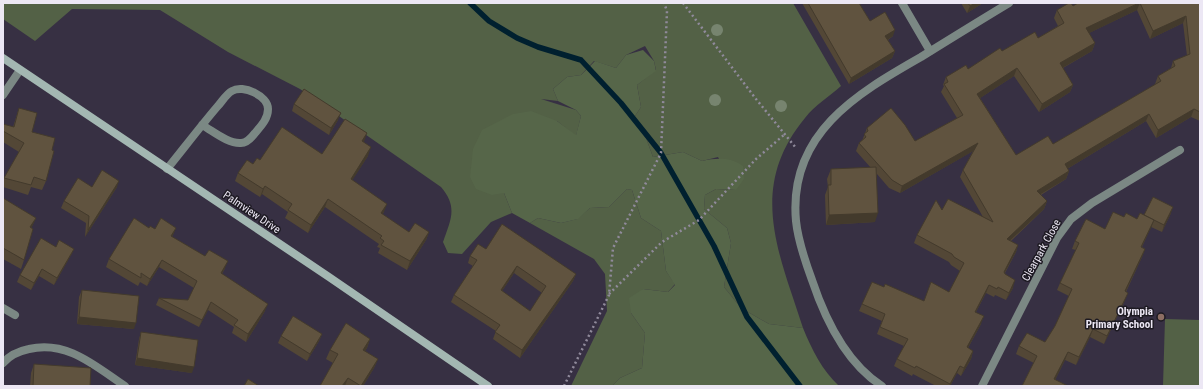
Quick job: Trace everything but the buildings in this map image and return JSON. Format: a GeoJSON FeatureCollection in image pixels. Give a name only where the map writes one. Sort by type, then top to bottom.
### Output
{"type":"FeatureCollection","features":[{"type":"Feature","properties":{"kind":"street"},"geometry":{"type":"LineString","coordinates":[[902,3],[930,51]]}},
{"type":"Feature","properties":{"kind":"street"},"geometry":{"type":"LineString","coordinates":[[882,386],[860,368],[839,341],[817,295],[802,254],[796,221],[796,200],[800,174],[806,159],[823,127],[846,105],[877,82],[1009,3]]}},
{"type":"Feature","properties":{"kind":"street","name":"Palmview Drive"},"geometry":{"type":"LineString","coordinates":[[3,58],[488,386]]}},
{"type":"Feature","properties":{"kind":"street"},"geometry":{"type":"LineString","coordinates":[[3,95],[20,70]]}},
{"type":"Feature","properties":{"kind":"street"},"geometry":{"type":"LineString","coordinates":[[167,169],[202,125],[231,91],[239,89],[251,91],[265,100],[268,108],[265,121],[246,142],[241,143],[230,140],[202,125]]}},
{"type":"Feature","properties":{"kind":"street","name":"Clearpark Close"},"geometry":{"type":"LineString","coordinates":[[982,386],[1057,238],[1071,219],[1092,203],[1180,150]]}},
{"type":"Feature","properties":{"kind":"street"},"geometry":{"type":"LineString","coordinates":[[3,308],[15,315]]}},
{"type":"Feature","properties":{"kind":"street"},"geometry":{"type":"LineString","coordinates":[[3,363],[8,357],[22,350],[43,346],[55,346],[79,356],[125,386]]}},
{"type":"Feature","properties":{"kind":"path"},"geometry":{"type":"LineString","coordinates":[[609,295],[613,248],[661,153],[667,11],[664,3]]}},
{"type":"Feature","properties":{"kind":"path"},"geometry":{"type":"LineString","coordinates":[[683,3],[756,99],[806,159]]}},
{"type":"Feature","properties":{"kind":"path"},"geometry":{"type":"LineString","coordinates":[[564,386],[609,295],[662,242],[699,220],[756,159],[785,134]]}},
{"type":"Feature","properties":{"kind":"green space"},"geometry":{"type":"Polygon","coordinates":[[[3,3],[793,3],[841,86],[809,113],[787,144],[777,170],[773,195],[773,221],[778,247],[803,328],[769,324],[741,308],[724,287],[731,243],[727,228],[704,209],[705,195],[716,189],[736,190],[718,157],[702,161],[683,152],[653,157],[646,138],[633,119],[641,107],[637,85],[656,70],[654,61],[645,46],[626,55],[616,68],[594,61],[581,75],[567,77],[553,89],[558,101],[541,99],[576,110],[581,116],[576,136],[557,121],[504,193],[512,213],[491,222],[462,254],[448,253],[443,242],[450,220],[451,207],[450,201],[441,187],[300,89],[228,52],[160,10],[72,9],[35,41],[3,19],[3,3]]]}},
{"type":"Feature","properties":{"kind":"green space"},"geometry":{"type":"Polygon","coordinates":[[[643,50],[654,61],[656,71],[637,85],[641,107],[633,119],[646,138],[653,157],[683,152],[702,161],[723,159],[733,161],[743,166],[744,179],[736,190],[716,189],[705,195],[704,209],[727,228],[731,243],[724,287],[741,308],[769,324],[803,328],[818,359],[827,373],[839,386],[612,386],[620,378],[642,368],[645,333],[631,313],[629,298],[643,289],[668,292],[675,285],[666,271],[661,231],[641,218],[632,190],[627,189],[609,207],[590,208],[578,219],[561,223],[538,218],[530,223],[512,213],[504,193],[492,195],[476,189],[470,177],[473,149],[482,130],[513,114],[531,111],[557,121],[576,135],[581,116],[576,110],[558,101],[553,89],[567,77],[581,75],[595,61],[616,68],[626,55],[643,50]]]}},
{"type":"Feature","properties":{"kind":"green space"},"geometry":{"type":"Polygon","coordinates":[[[627,189],[632,190],[641,218],[661,231],[666,271],[675,284],[668,292],[643,289],[631,313],[645,333],[642,368],[620,378],[612,386],[571,386],[607,311],[605,274],[594,259],[530,223],[538,218],[561,223],[577,219],[590,208],[609,207],[627,189]]]}},
{"type":"Feature","properties":{"kind":"green space"},"geometry":{"type":"Polygon","coordinates":[[[1165,319],[1200,320],[1200,386],[1163,386],[1165,319]]]}},
{"type":"Feature","properties":{"kind":"waterway"},"geometry":{"type":"LineString","coordinates":[[470,3],[489,21],[517,38],[538,47],[581,60],[621,103],[661,153],[714,246],[747,317],[800,386]]}},
{"type":"Feature","properties":{"kind":"place","name":"Olympia Primary School"},"geometry":{"type":"Point","coordinates":[1161,317]}}]}
